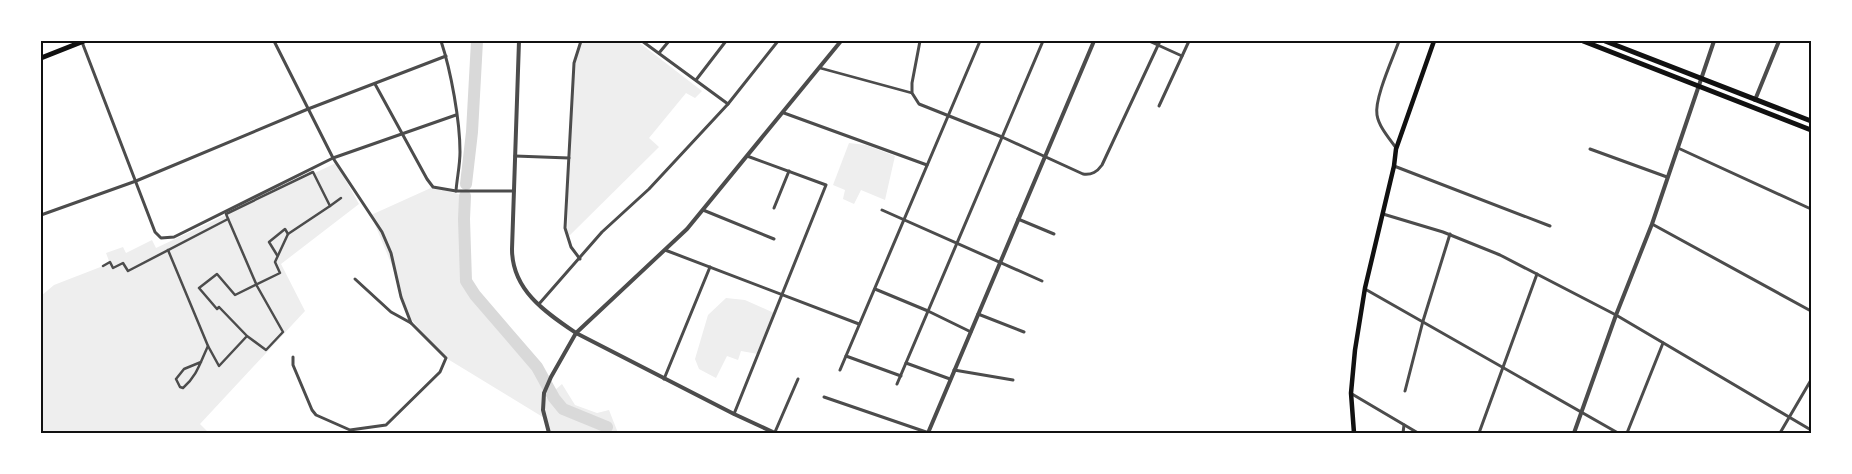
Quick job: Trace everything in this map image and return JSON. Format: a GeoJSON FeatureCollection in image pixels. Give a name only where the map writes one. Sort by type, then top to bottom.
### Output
{"type":"FeatureCollection","features":[{"type":"Feature","properties":{"kind":"highway"},"geometry":{"type":"LineString","coordinates":[[1583,41],[1811,130]]}},
{"type":"Feature","properties":{"kind":"highway"},"geometry":{"type":"LineString","coordinates":[[1605,41],[1617,44],[1811,121]]}},
{"type":"Feature","properties":{"kind":"highway"},"geometry":{"type":"LineString","coordinates":[[41,58],[83,42]]}},
{"type":"Feature","properties":{"kind":"main road"},"geometry":{"type":"LineString","coordinates":[[1354,433],[1351,393],[1355,350],[1365,288],[1394,166],[1396,149],[1434,41]]}},
{"type":"Feature","properties":{"kind":"street"},"geometry":{"type":"LineString","coordinates":[[274,41],[333,158],[382,232],[391,253],[401,297],[411,323]]}},
{"type":"Feature","properties":{"kind":"street"},"geometry":{"type":"LineString","coordinates":[[441,41],[446,56],[460,153],[456,191]]}},
{"type":"Feature","properties":{"kind":"street"},"geometry":{"type":"LineString","coordinates":[[519,41],[512,260],[518,281],[555,319],[576,333],[664,379],[775,433],[798,378]]}},
{"type":"Feature","properties":{"kind":"street"},"geometry":{"type":"LineString","coordinates":[[580,259],[571,247],[565,228],[574,63],[581,41]]}},
{"type":"Feature","properties":{"kind":"street"},"geometry":{"type":"LineString","coordinates":[[642,41],[728,104]]}},
{"type":"Feature","properties":{"kind":"street"},"geometry":{"type":"LineString","coordinates":[[659,53],[669,41]]}},
{"type":"Feature","properties":{"kind":"street"},"geometry":{"type":"LineString","coordinates":[[696,80],[726,41]]}},
{"type":"Feature","properties":{"kind":"street"},"geometry":{"type":"LineString","coordinates":[[539,304],[602,232],[648,189],[728,104],[778,41]]}},
{"type":"Feature","properties":{"kind":"street"},"geometry":{"type":"LineString","coordinates":[[549,433],[543,410],[544,393],[576,333],[665,250],[703,210],[841,41]]}},
{"type":"Feature","properties":{"kind":"street"},"geometry":{"type":"LineString","coordinates":[[920,41],[912,93],[919,104],[1002,137],[1083,174],[1093,174],[1102,165],[1159,43]]}},
{"type":"Feature","properties":{"kind":"street"},"geometry":{"type":"LineString","coordinates":[[840,370],[980,41]]}},
{"type":"Feature","properties":{"kind":"street"},"geometry":{"type":"LineString","coordinates":[[897,384],[1043,41]]}},
{"type":"Feature","properties":{"kind":"street"},"geometry":{"type":"LineString","coordinates":[[824,398],[928,433],[1094,41]]}},
{"type":"Feature","properties":{"kind":"street"},"geometry":{"type":"LineString","coordinates":[[1149,41],[1159,43],[1182,56]]}},
{"type":"Feature","properties":{"kind":"street"},"geometry":{"type":"LineString","coordinates":[[1159,106],[1189,41]]}},
{"type":"Feature","properties":{"kind":"street"},"geometry":{"type":"LineString","coordinates":[[1396,149],[1379,124],[1376,114],[1377,102],[1399,41]]}},
{"type":"Feature","properties":{"kind":"street"},"geometry":{"type":"LineString","coordinates":[[1574,433],[1616,315],[1652,224],[1714,41]]}},
{"type":"Feature","properties":{"kind":"street"},"geometry":{"type":"LineString","coordinates":[[1755,100],[1778,41]]}},
{"type":"Feature","properties":{"kind":"street"},"geometry":{"type":"LineString","coordinates":[[83,42],[155,232],[161,238],[174,237],[333,158],[456,115]]}},
{"type":"Feature","properties":{"kind":"street"},"geometry":{"type":"LineString","coordinates":[[1614,53],[1617,44]]}},
{"type":"Feature","properties":{"kind":"street"},"geometry":{"type":"LineString","coordinates":[[41,216],[136,181],[308,110],[446,56]]}},
{"type":"Feature","properties":{"kind":"street"},"geometry":{"type":"LineString","coordinates":[[820,68],[912,93]]}},
{"type":"Feature","properties":{"kind":"street"},"geometry":{"type":"LineString","coordinates":[[375,84],[433,187],[456,191],[514,191]]}},
{"type":"Feature","properties":{"kind":"street"},"geometry":{"type":"LineString","coordinates":[[784,113],[927,165]]}},
{"type":"Feature","properties":{"kind":"street"},"geometry":{"type":"LineString","coordinates":[[1678,148],[1811,208]]}},
{"type":"Feature","properties":{"kind":"street"},"geometry":{"type":"LineString","coordinates":[[1590,149],[1667,177]]}},
{"type":"Feature","properties":{"kind":"street"},"geometry":{"type":"LineString","coordinates":[[515,156],[569,158]]}},
{"type":"Feature","properties":{"kind":"street"},"geometry":{"type":"LineString","coordinates":[[734,414],[826,185],[748,156]]}},
{"type":"Feature","properties":{"kind":"street"},"geometry":{"type":"LineString","coordinates":[[1394,166],[1550,226]]}},
{"type":"Feature","properties":{"kind":"street"},"geometry":{"type":"LineString","coordinates":[[774,208],[789,171]]}},
{"type":"Feature","properties":{"kind":"street"},"geometry":{"type":"LineString","coordinates":[[330,206],[313,172],[226,214],[257,286],[282,332],[266,350],[247,336],[219,307],[217,309],[199,288],[217,274],[235,295],[257,286],[280,273],[275,262],[288,234],[330,206],[341,198]]}},
{"type":"Feature","properties":{"kind":"street"},"geometry":{"type":"LineString","coordinates":[[703,210],[774,240]]}},
{"type":"Feature","properties":{"kind":"street"},"geometry":{"type":"LineString","coordinates":[[882,210],[905,218],[1042,280]]}},
{"type":"Feature","properties":{"kind":"street"},"geometry":{"type":"LineString","coordinates":[[1382,214],[1450,234],[1500,255],[1616,315],[1811,430]]}},
{"type":"Feature","properties":{"kind":"street"},"geometry":{"type":"LineString","coordinates":[[103,266],[110,262],[114,268],[123,263],[128,271],[228,219]]}},
{"type":"Feature","properties":{"kind":"street"},"geometry":{"type":"LineString","coordinates":[[1018,219],[1054,234]]}},
{"type":"Feature","properties":{"kind":"street"},"geometry":{"type":"LineString","coordinates":[[1652,224],[1811,311]]}},
{"type":"Feature","properties":{"kind":"street"},"geometry":{"type":"LineString","coordinates":[[278,256],[270,242],[285,230],[288,234]]}},
{"type":"Feature","properties":{"kind":"street"},"geometry":{"type":"LineString","coordinates":[[1405,391],[1423,321],[1450,234]]}},
{"type":"Feature","properties":{"kind":"street"},"geometry":{"type":"LineString","coordinates":[[168,250],[208,346],[219,366],[247,336]]}},
{"type":"Feature","properties":{"kind":"street"},"geometry":{"type":"LineString","coordinates":[[665,250],[859,324]]}},
{"type":"Feature","properties":{"kind":"street"},"geometry":{"type":"LineString","coordinates":[[664,379],[710,267]]}},
{"type":"Feature","properties":{"kind":"street"},"geometry":{"type":"LineString","coordinates":[[1479,433],[1537,274]]}},
{"type":"Feature","properties":{"kind":"street"},"geometry":{"type":"LineString","coordinates":[[293,357],[293,365],[312,410],[316,415],[350,430],[386,425],[440,372],[446,358],[411,323],[391,312],[355,279]]}},
{"type":"Feature","properties":{"kind":"street"},"geometry":{"type":"LineString","coordinates":[[1365,288],[1618,433]]}},
{"type":"Feature","properties":{"kind":"street"},"geometry":{"type":"LineString","coordinates":[[875,289],[928,311],[971,332]]}},
{"type":"Feature","properties":{"kind":"street"},"geometry":{"type":"LineString","coordinates":[[978,314],[1024,332]]}},
{"type":"Feature","properties":{"kind":"street"},"geometry":{"type":"LineString","coordinates":[[1627,433],[1663,343]]}},
{"type":"Feature","properties":{"kind":"street"},"geometry":{"type":"LineString","coordinates":[[201,362],[184,369],[176,380],[180,387],[183,388],[194,379],[208,346]]}},
{"type":"Feature","properties":{"kind":"street"},"geometry":{"type":"LineString","coordinates":[[846,356],[900,376]]}},
{"type":"Feature","properties":{"kind":"street"},"geometry":{"type":"LineString","coordinates":[[906,363],[950,379]]}},
{"type":"Feature","properties":{"kind":"street"},"geometry":{"type":"LineString","coordinates":[[954,370],[1013,380]]}},
{"type":"Feature","properties":{"kind":"street"},"geometry":{"type":"LineString","coordinates":[[1780,433],[1811,380]]}},
{"type":"Feature","properties":{"kind":"street"},"geometry":{"type":"LineString","coordinates":[[1351,393],[1418,433]]}},
{"type":"Feature","properties":{"kind":"street"},"geometry":{"type":"LineString","coordinates":[[1403,433],[1404,425]]}},
{"type":"Feature","properties":{"kind":"shaded area"},"geometry":{"type":"Polygon","coordinates":[[[581,41],[637,41],[702,91],[695,98],[686,93],[649,138],[659,147],[567,238],[574,63],[581,41]]]}},
{"type":"Feature","properties":{"kind":"shaded area"},"geometry":{"type":"Polygon","coordinates":[[[849,143],[866,145],[895,156],[885,200],[861,190],[854,204],[843,199],[845,190],[833,185],[849,143]]]}},
{"type":"Feature","properties":{"kind":"shaded area"},"geometry":{"type":"Polygon","coordinates":[[[336,163],[359,204],[281,264],[305,311],[200,424],[209,433],[41,433],[41,296],[54,285],[103,266],[109,261],[106,253],[123,247],[126,253],[152,240],[156,248],[336,163]]]}},
{"type":"Feature","properties":{"kind":"shaded area"},"geometry":{"type":"Polygon","coordinates":[[[433,187],[465,196],[466,281],[537,367],[545,399],[562,384],[575,405],[597,413],[609,410],[618,433],[550,433],[546,414],[546,419],[446,358],[408,316],[396,275],[371,215],[433,187]]]}},
{"type":"Feature","properties":{"kind":"shaded area"},"geometry":{"type":"Polygon","coordinates":[[[726,298],[745,300],[774,313],[758,354],[741,351],[738,360],[727,356],[716,378],[699,369],[695,359],[708,315],[726,298]]]}},
{"type":"Feature","properties":{"kind":"waterway"},"geometry":{"type":"LineString","coordinates":[[466,184],[472,132],[477,41]]}},
{"type":"Feature","properties":{"kind":"waterway"},"geometry":{"type":"LineString","coordinates":[[465,196],[466,281],[475,295],[537,367],[554,398],[563,409],[607,427]]}}]}
